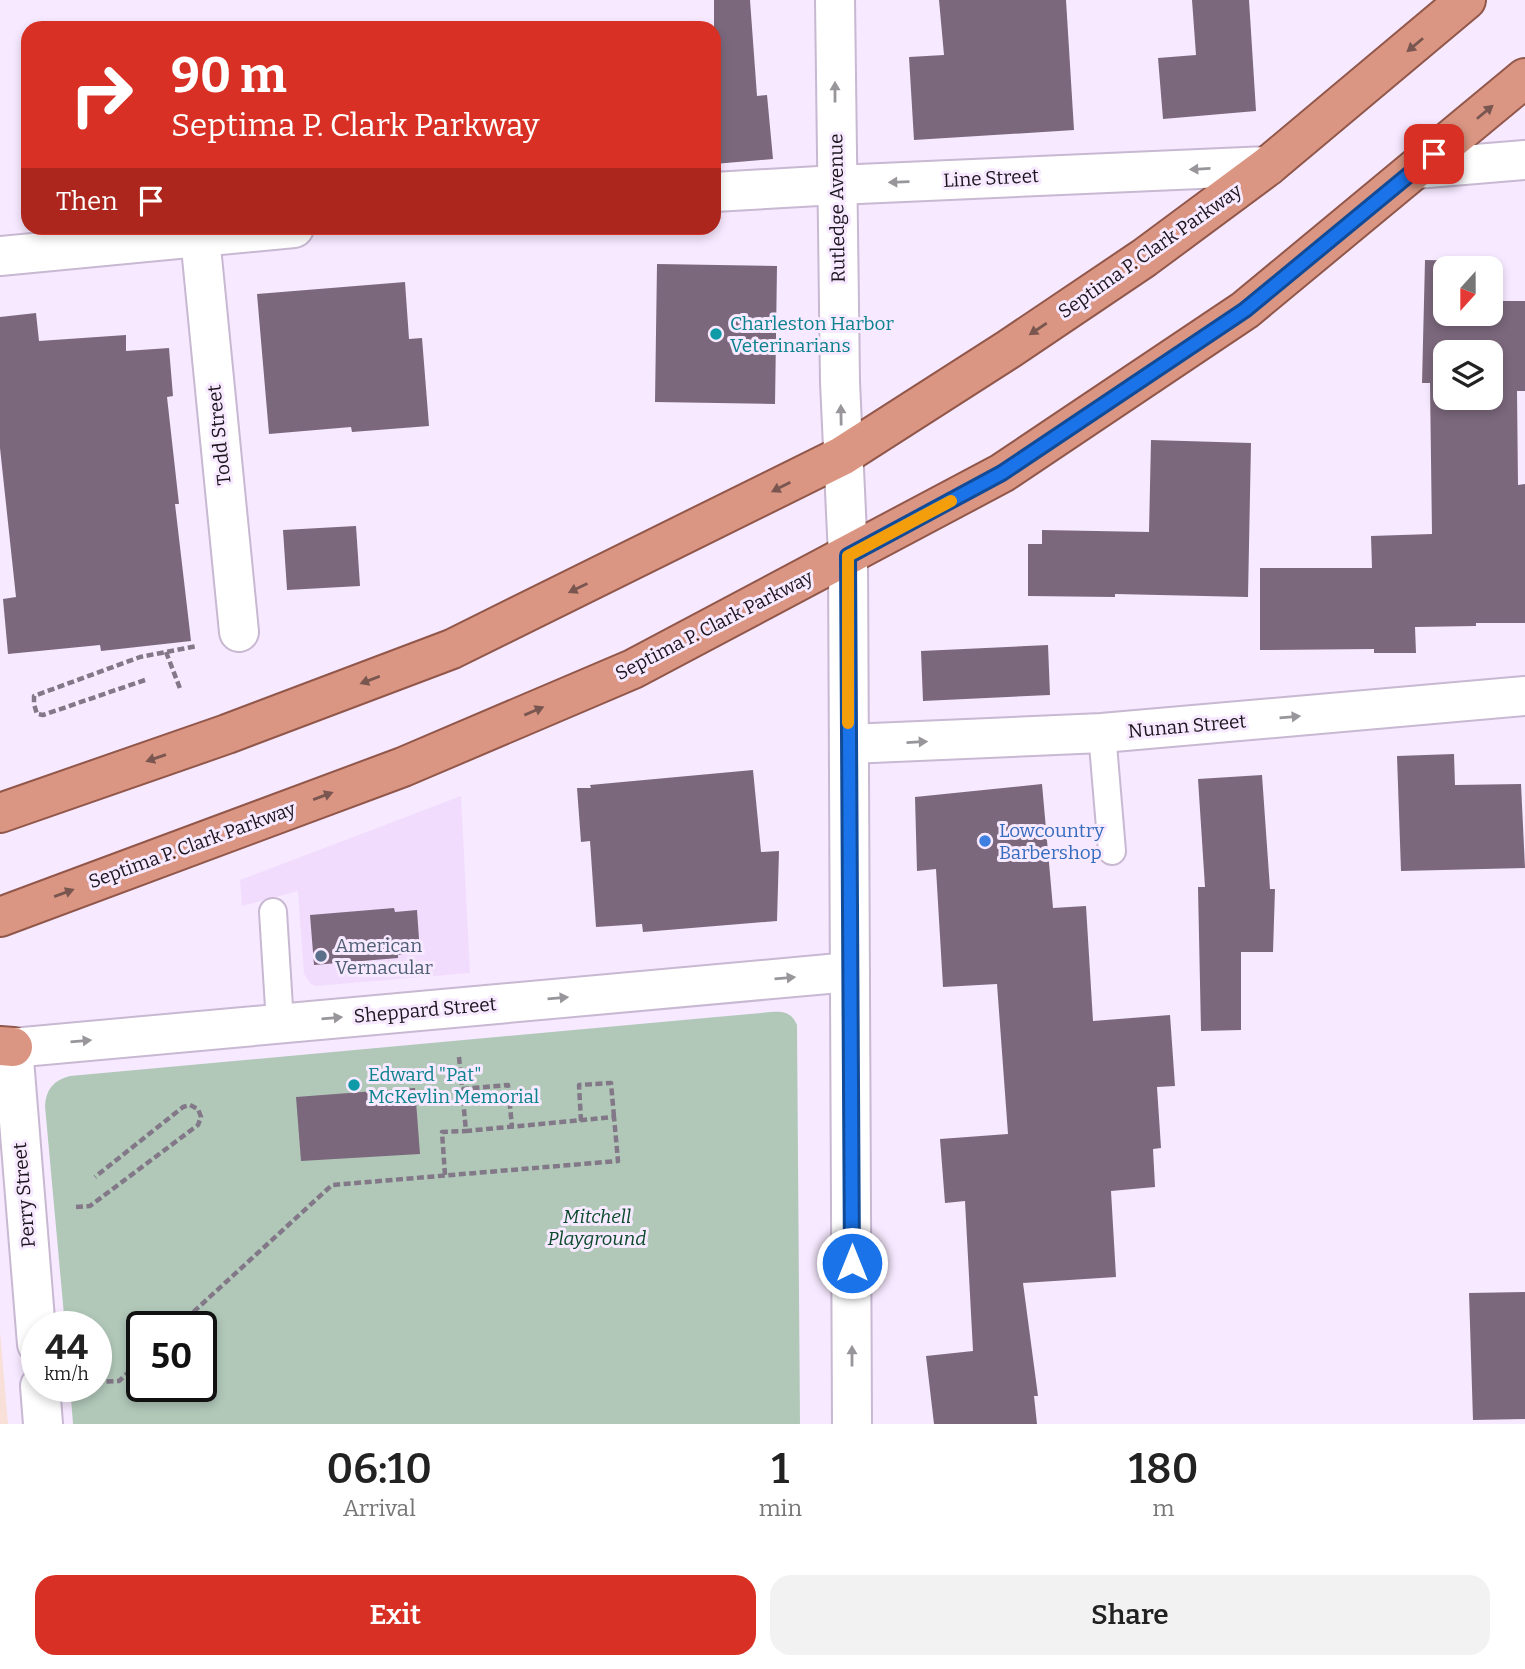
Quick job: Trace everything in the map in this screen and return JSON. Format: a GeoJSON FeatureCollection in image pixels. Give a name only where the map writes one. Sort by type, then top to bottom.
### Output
{"type":"FeatureCollection","features":[{"type":"Feature","properties":{"kind":"highway","name":"Septima P. Clark Parkway"},"geometry":{"type":"LineString","coordinates":[[0,813],[228,734],[452,649],[842,456],[1144,258],[1268,166],[1466,0]]}},
{"type":"Feature","properties":{"kind":"highway","name":"Septima P. Clark Parkway"},"geometry":{"type":"LineString","coordinates":[[0,917],[403,766],[632,669],[1002,473],[1233,318],[1525,78]]}},
{"type":"Feature","properties":{"kind":"street","name":"Rutledge Avenue"},"geometry":{"type":"LineString","coordinates":[[835,0],[842,456],[848,556],[852,1424]]}},
{"type":"Feature","properties":{"kind":"street"},"geometry":{"type":"LineString","coordinates":[[1416,170],[1525,160]]}},
{"type":"Feature","properties":{"kind":"street","name":"Line Street"},"geometry":{"type":"LineString","coordinates":[[721,192],[1268,166]]}},
{"type":"Feature","properties":{"kind":"street"},"geometry":{"type":"LineString","coordinates":[[0,256],[221,235]]}},
{"type":"Feature","properties":{"kind":"street","name":"Todd Street"},"geometry":{"type":"LineString","coordinates":[[200,237],[223,638]]}},
{"type":"Feature","properties":{"kind":"street","name":"Nunan Street"},"geometry":{"type":"LineString","coordinates":[[849,744],[1102,733],[1525,696]]}},
{"type":"Feature","properties":{"kind":"street","name":"Sheppard Street"},"geometry":{"type":"LineString","coordinates":[[4,1047],[850,972]]}},
{"type":"Feature","properties":{"kind":"street","name":"Perry Street"},"geometry":{"type":"LineString","coordinates":[[4,1047],[33,1311]]}},
{"type":"Feature","properties":{"kind":"street"},"geometry":{"type":"LineString","coordinates":[[41,1402],[43,1424]]}},
{"type":"Feature","properties":{"kind":"lane"},"geometry":{"type":"LineString","coordinates":[[1102,733],[1112,851]]}},
{"type":"Feature","properties":{"kind":"lane"},"geometry":{"type":"LineString","coordinates":[[273,912],[280,1023]]}},
{"type":"Feature","properties":{"kind":"path"},"geometry":{"type":"LineString","coordinates":[[145,680],[43,715],[37,714],[34,704],[34,696],[140,657],[223,638]]}},
{"type":"Feature","properties":{"kind":"path"},"geometry":{"type":"LineString","coordinates":[[166,652],[181,691]]}},
{"type":"Feature","properties":{"kind":"path"},"geometry":{"type":"LineString","coordinates":[[459,1058],[466,1131]]}},
{"type":"Feature","properties":{"kind":"path"},"geometry":{"type":"LineString","coordinates":[[194,1311],[332,1185],[618,1161],[611,1083],[579,1085],[581,1121]]}},
{"type":"Feature","properties":{"kind":"path"},"geometry":{"type":"LineString","coordinates":[[462,1089],[508,1086],[512,1126]]}},
{"type":"Feature","properties":{"kind":"path"},"geometry":{"type":"LineString","coordinates":[[76,1207],[90,1206],[198,1125],[201,1117],[198,1109],[190,1105],[183,1107],[95,1177]]}},
{"type":"Feature","properties":{"kind":"path"},"geometry":{"type":"LineString","coordinates":[[445,1175],[442,1132],[614,1117]]}},
{"type":"Feature","properties":{"kind":"shaded area"},"geometry":{"type":"Polygon","coordinates":[[[461,796],[470,973],[315,986],[304,974],[298,891],[242,906],[240,880],[461,796]]]}},
{"type":"Feature","properties":{"kind":"shaded area"},"geometry":{"type":"Polygon","coordinates":[[[0,1331],[8,1424],[0,1424],[0,1331]]]}},
{"type":"Feature","properties":{"kind":"green space","name":"Mitchell Playground"},"geometry":{"type":"Polygon","coordinates":[[[771,1012],[787,1014],[797,1025],[800,1424],[73,1424],[71,1402],[112,1402],[112,1311],[64,1311],[45,1106],[47,1095],[59,1080],[70,1076],[771,1012]]]}},
{"type":"Feature","properties":{"kind":"building"},"geometry":{"type":"Polygon","coordinates":[[[714,0],[750,0],[757,96],[767,95],[773,159],[721,163],[721,21],[714,21],[714,0]]]}},
{"type":"Feature","properties":{"kind":"building"},"geometry":{"type":"Polygon","coordinates":[[[939,0],[1066,0],[1074,130],[914,140],[909,57],[944,55],[939,0]]]}},
{"type":"Feature","properties":{"kind":"building"},"geometry":{"type":"Polygon","coordinates":[[[1192,0],[1249,0],[1256,111],[1163,119],[1158,58],[1196,55],[1192,0]]]}},
{"type":"Feature","properties":{"kind":"building"},"geometry":{"type":"Polygon","coordinates":[[[1425,260],[1433,260],[1433,326],[1503,326],[1503,301],[1525,301],[1525,391],[1517,391],[1518,485],[1525,484],[1525,623],[1415,627],[1416,653],[1374,653],[1374,649],[1260,650],[1260,568],[1372,568],[1371,536],[1432,534],[1430,383],[1422,383],[1425,260]]]}},
{"type":"Feature","properties":{"kind":"building","name":"Charleston Harbor Veterinarians"},"geometry":{"type":"Polygon","coordinates":[[[657,264],[777,266],[775,404],[655,402],[657,264]]]}},
{"type":"Feature","properties":{"kind":"building"},"geometry":{"type":"Polygon","coordinates":[[[405,282],[409,339],[422,338],[429,426],[352,432],[351,427],[269,434],[257,294],[405,282]]]}},
{"type":"Feature","properties":{"kind":"building"},"geometry":{"type":"Polygon","coordinates":[[[36,313],[39,341],[126,335],[126,351],[169,348],[173,396],[167,397],[179,504],[175,504],[191,641],[101,651],[100,645],[8,654],[3,599],[16,597],[0,448],[0,317],[36,313]]]}},
{"type":"Feature","properties":{"kind":"building"},"geometry":{"type":"Polygon","coordinates":[[[1151,440],[1251,443],[1248,597],[1115,594],[1115,597],[1028,596],[1028,544],[1042,544],[1042,530],[1149,532],[1151,440]]]}},
{"type":"Feature","properties":{"kind":"building"},"geometry":{"type":"Polygon","coordinates":[[[356,526],[360,586],[287,590],[283,530],[356,526]]]}},
{"type":"Feature","properties":{"kind":"building"},"geometry":{"type":"Polygon","coordinates":[[[1048,645],[1050,695],[923,701],[921,651],[1048,645]]]}},
{"type":"Feature","properties":{"kind":"building"},"geometry":{"type":"Polygon","coordinates":[[[1454,754],[1455,785],[1521,784],[1525,868],[1401,871],[1397,756],[1454,754]]]}},
{"type":"Feature","properties":{"kind":"building"},"geometry":{"type":"Polygon","coordinates":[[[753,770],[761,852],[779,851],[777,921],[643,932],[642,924],[596,927],[590,841],[581,842],[577,788],[753,770]]]}},
{"type":"Feature","properties":{"kind":"building"},"geometry":{"type":"Polygon","coordinates":[[[1262,775],[1270,889],[1275,889],[1273,952],[1241,952],[1241,1030],[1201,1031],[1198,887],[1205,887],[1198,779],[1262,775]]]}},
{"type":"Feature","properties":{"kind":"building"},"geometry":{"type":"Polygon","coordinates":[[[1042,784],[1053,908],[1086,906],[1093,1021],[1170,1015],[1175,1086],[1157,1087],[1161,1148],[1153,1149],[1155,1187],[1111,1191],[1116,1277],[1023,1283],[1038,1396],[1034,1396],[1037,1424],[934,1424],[926,1356],[973,1351],[965,1201],[945,1203],[940,1139],[1008,1134],[997,984],[943,987],[936,869],[917,871],[915,797],[1042,784]]]}},
{"type":"Feature","properties":{"kind":"building"},"geometry":{"type":"Polygon","coordinates":[[[394,908],[395,912],[417,910],[420,953],[398,955],[398,958],[314,965],[310,915],[394,908]]]}},
{"type":"Feature","properties":{"kind":"building"},"geometry":{"type":"Polygon","coordinates":[[[415,1088],[420,1154],[301,1161],[296,1097],[415,1088]]]}},
{"type":"Feature","properties":{"kind":"building"},"geometry":{"type":"Polygon","coordinates":[[[1525,1292],[1525,1419],[1473,1420],[1469,1293],[1525,1292]]]}},
{"type":"Feature","properties":{"kind":"slow traffic"},"geometry":{"type":"LineString","coordinates":[[848,723],[848,556],[951,501]]}},
{"type":"Feature","properties":{"kind":"place","name":"Charleston Harbor Veterinarians"},"geometry":{"type":"Point","coordinates":[716,334]}},
{"type":"Feature","properties":{"kind":"place","name":"Lowcountry Barbershop"},"geometry":{"type":"Point","coordinates":[985,841]}},
{"type":"Feature","properties":{"kind":"place","name":"American Vernacular"},"geometry":{"type":"Point","coordinates":[321,956]}},
{"type":"Feature","properties":{"kind":"place","name":"Edward \"Pat\" McKevlin Memorial"},"geometry":{"type":"Point","coordinates":[354,1085]}},
{"type":"Feature","properties":{"kind":"route"},"geometry":{"type":"LineString","coordinates":[[852,1263],[848,556],[1002,473],[1245,310],[1434,154]]}}]}
